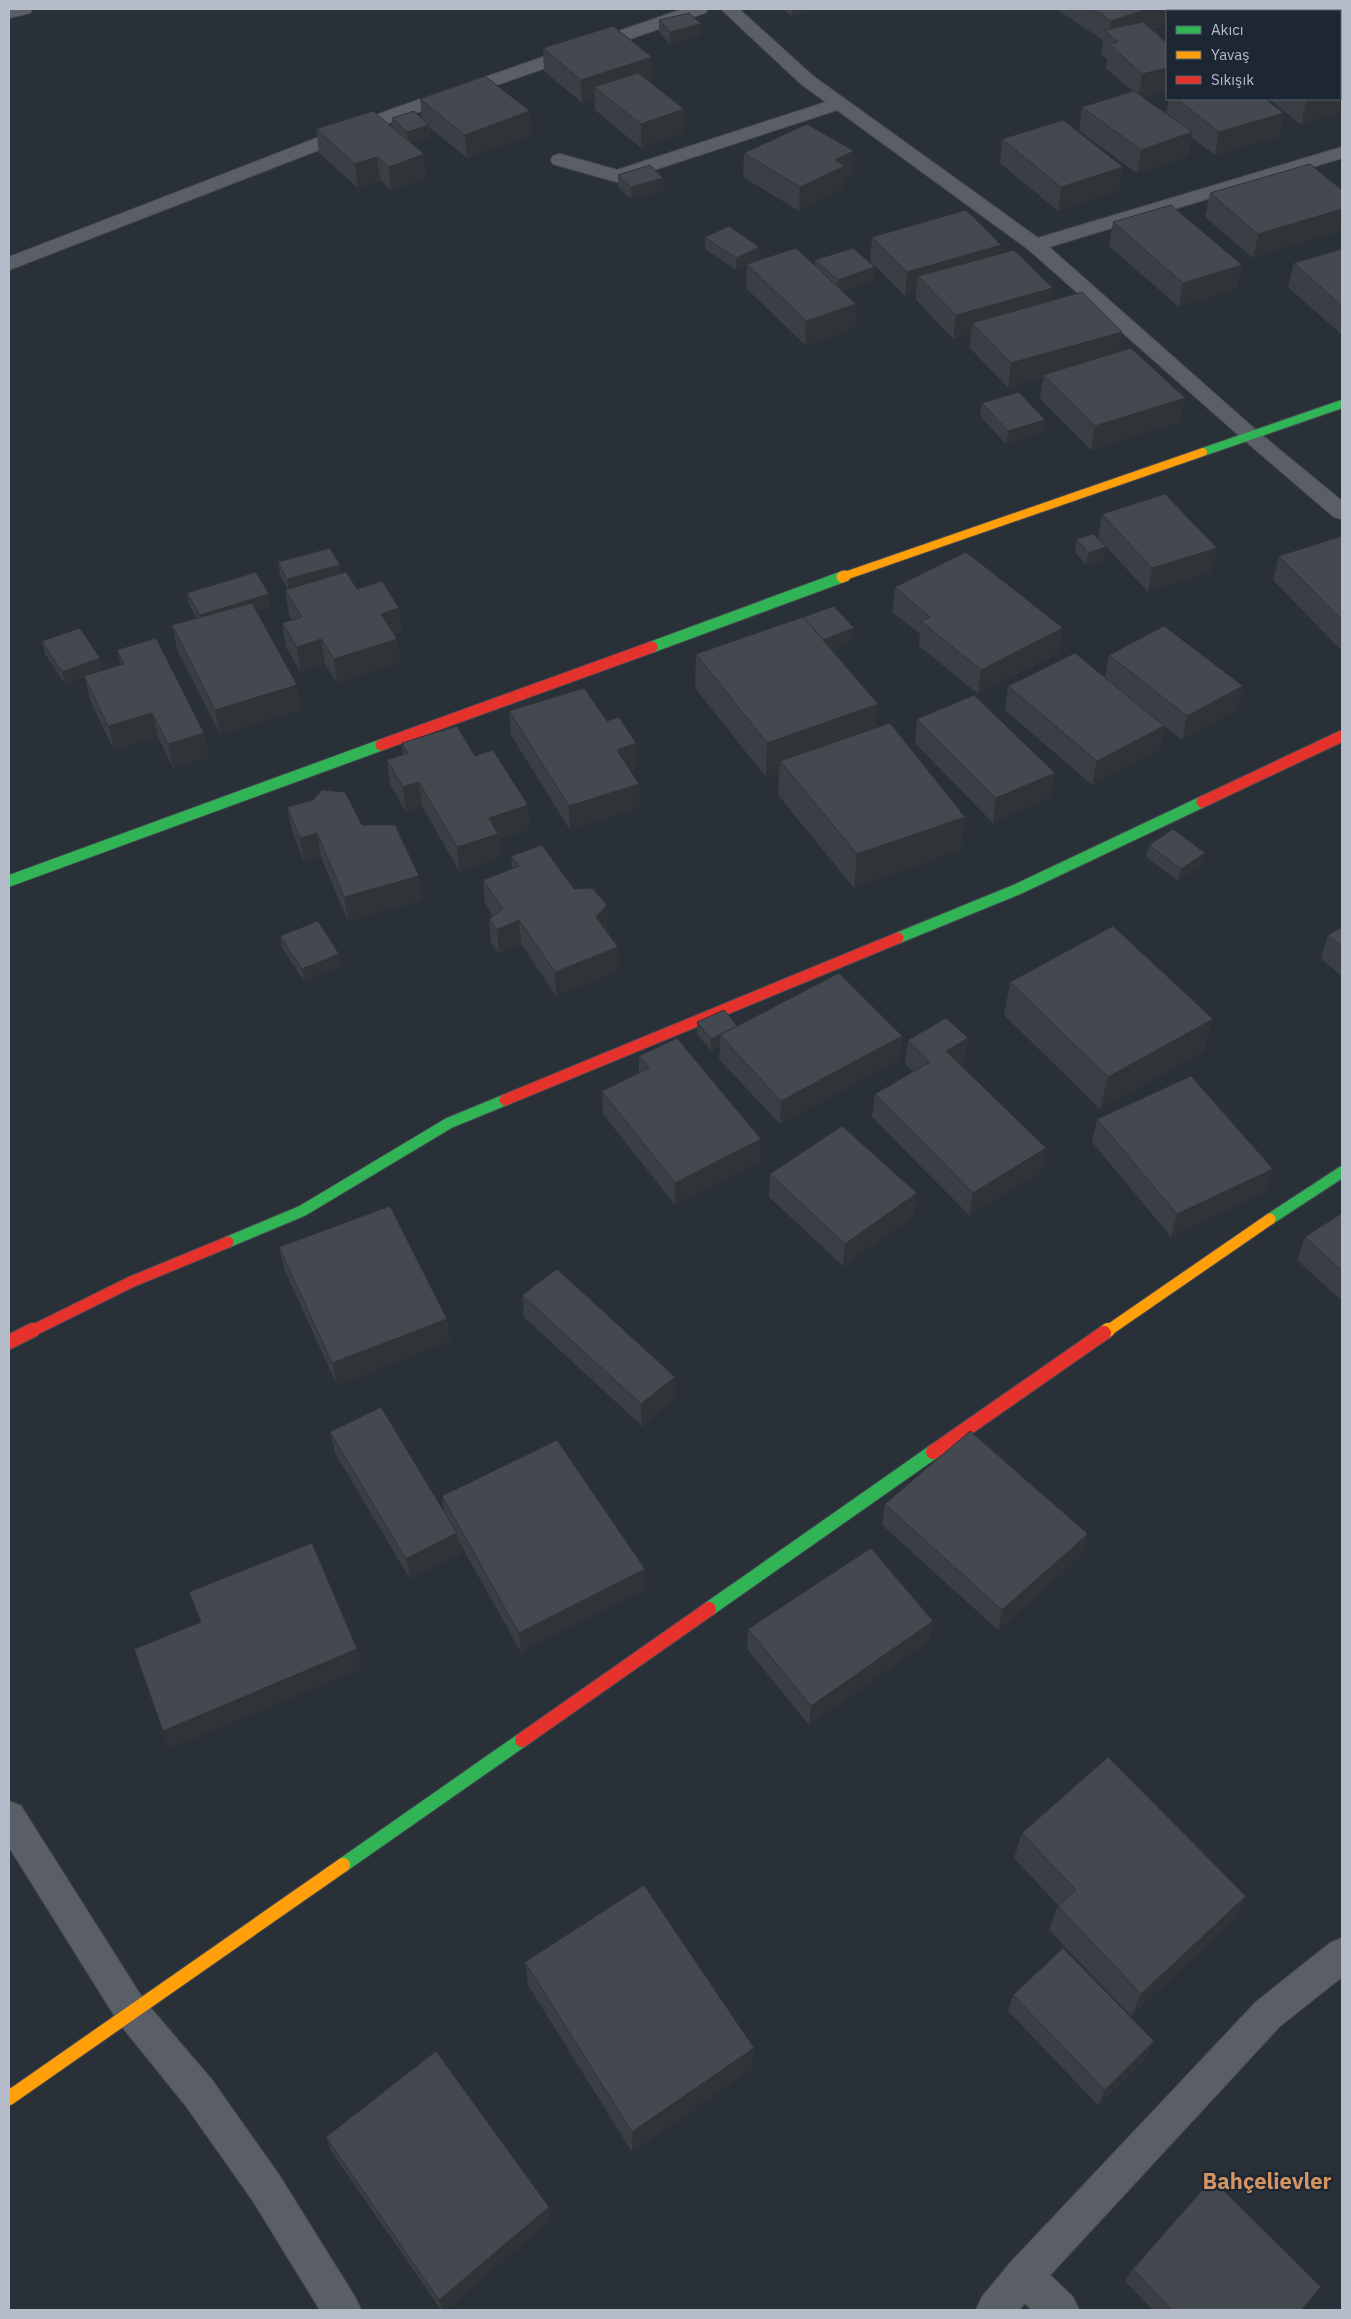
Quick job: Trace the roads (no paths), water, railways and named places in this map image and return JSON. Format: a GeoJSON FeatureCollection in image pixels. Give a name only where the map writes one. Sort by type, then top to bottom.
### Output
{"type":"FeatureCollection","features":[{"type":"Feature","properties":{"kind":"street"},"geometry":{"type":"LineString","coordinates":[[9,13],[24,9]]}},
{"type":"Feature","properties":{"kind":"street"},"geometry":{"type":"LineString","coordinates":[[9,264],[398,113],[699,9]]}},
{"type":"Feature","properties":{"kind":"street"},"geometry":{"type":"LineString","coordinates":[[728,9],[807,80],[1035,245],[1250,435],[1342,512]]}},
{"type":"Feature","properties":{"kind":"street"},"geometry":{"type":"LineString","coordinates":[[560,160],[618,176],[839,104]]}},
{"type":"Feature","properties":{"kind":"street"},"geometry":{"type":"LineString","coordinates":[[1035,245],[1342,152]]}},
{"type":"Feature","properties":{"kind":"street"},"geometry":{"type":"LineString","coordinates":[[9,881],[882,563],[1342,404]]}},
{"type":"Feature","properties":{"kind":"street"},"geometry":{"type":"LineString","coordinates":[[9,1342],[131,1282],[302,1211],[449,1122],[1018,889],[1342,736]]}},
{"type":"Feature","properties":{"kind":"street"},"geometry":{"type":"LineString","coordinates":[[9,2098],[131,2011],[1218,1254],[1342,1172]]}},
{"type":"Feature","properties":{"kind":"street"},"geometry":{"type":"LineString","coordinates":[[9,1817],[131,2011],[205,2101],[266,2188],[342,2310]]}},
{"type":"Feature","properties":{"kind":"street"},"geometry":{"type":"LineString","coordinates":[[995,2310],[1023,2276],[1268,2014],[1342,1955]]}},
{"type":"Feature","properties":{"kind":"street"},"geometry":{"type":"LineString","coordinates":[[1023,2276],[1060,2310]]}},
{"type":"Feature","properties":{"kind":"district","name":"Bahçelievler"},"geometry":{"type":"Point","coordinates":[1267,2180]}}]}
